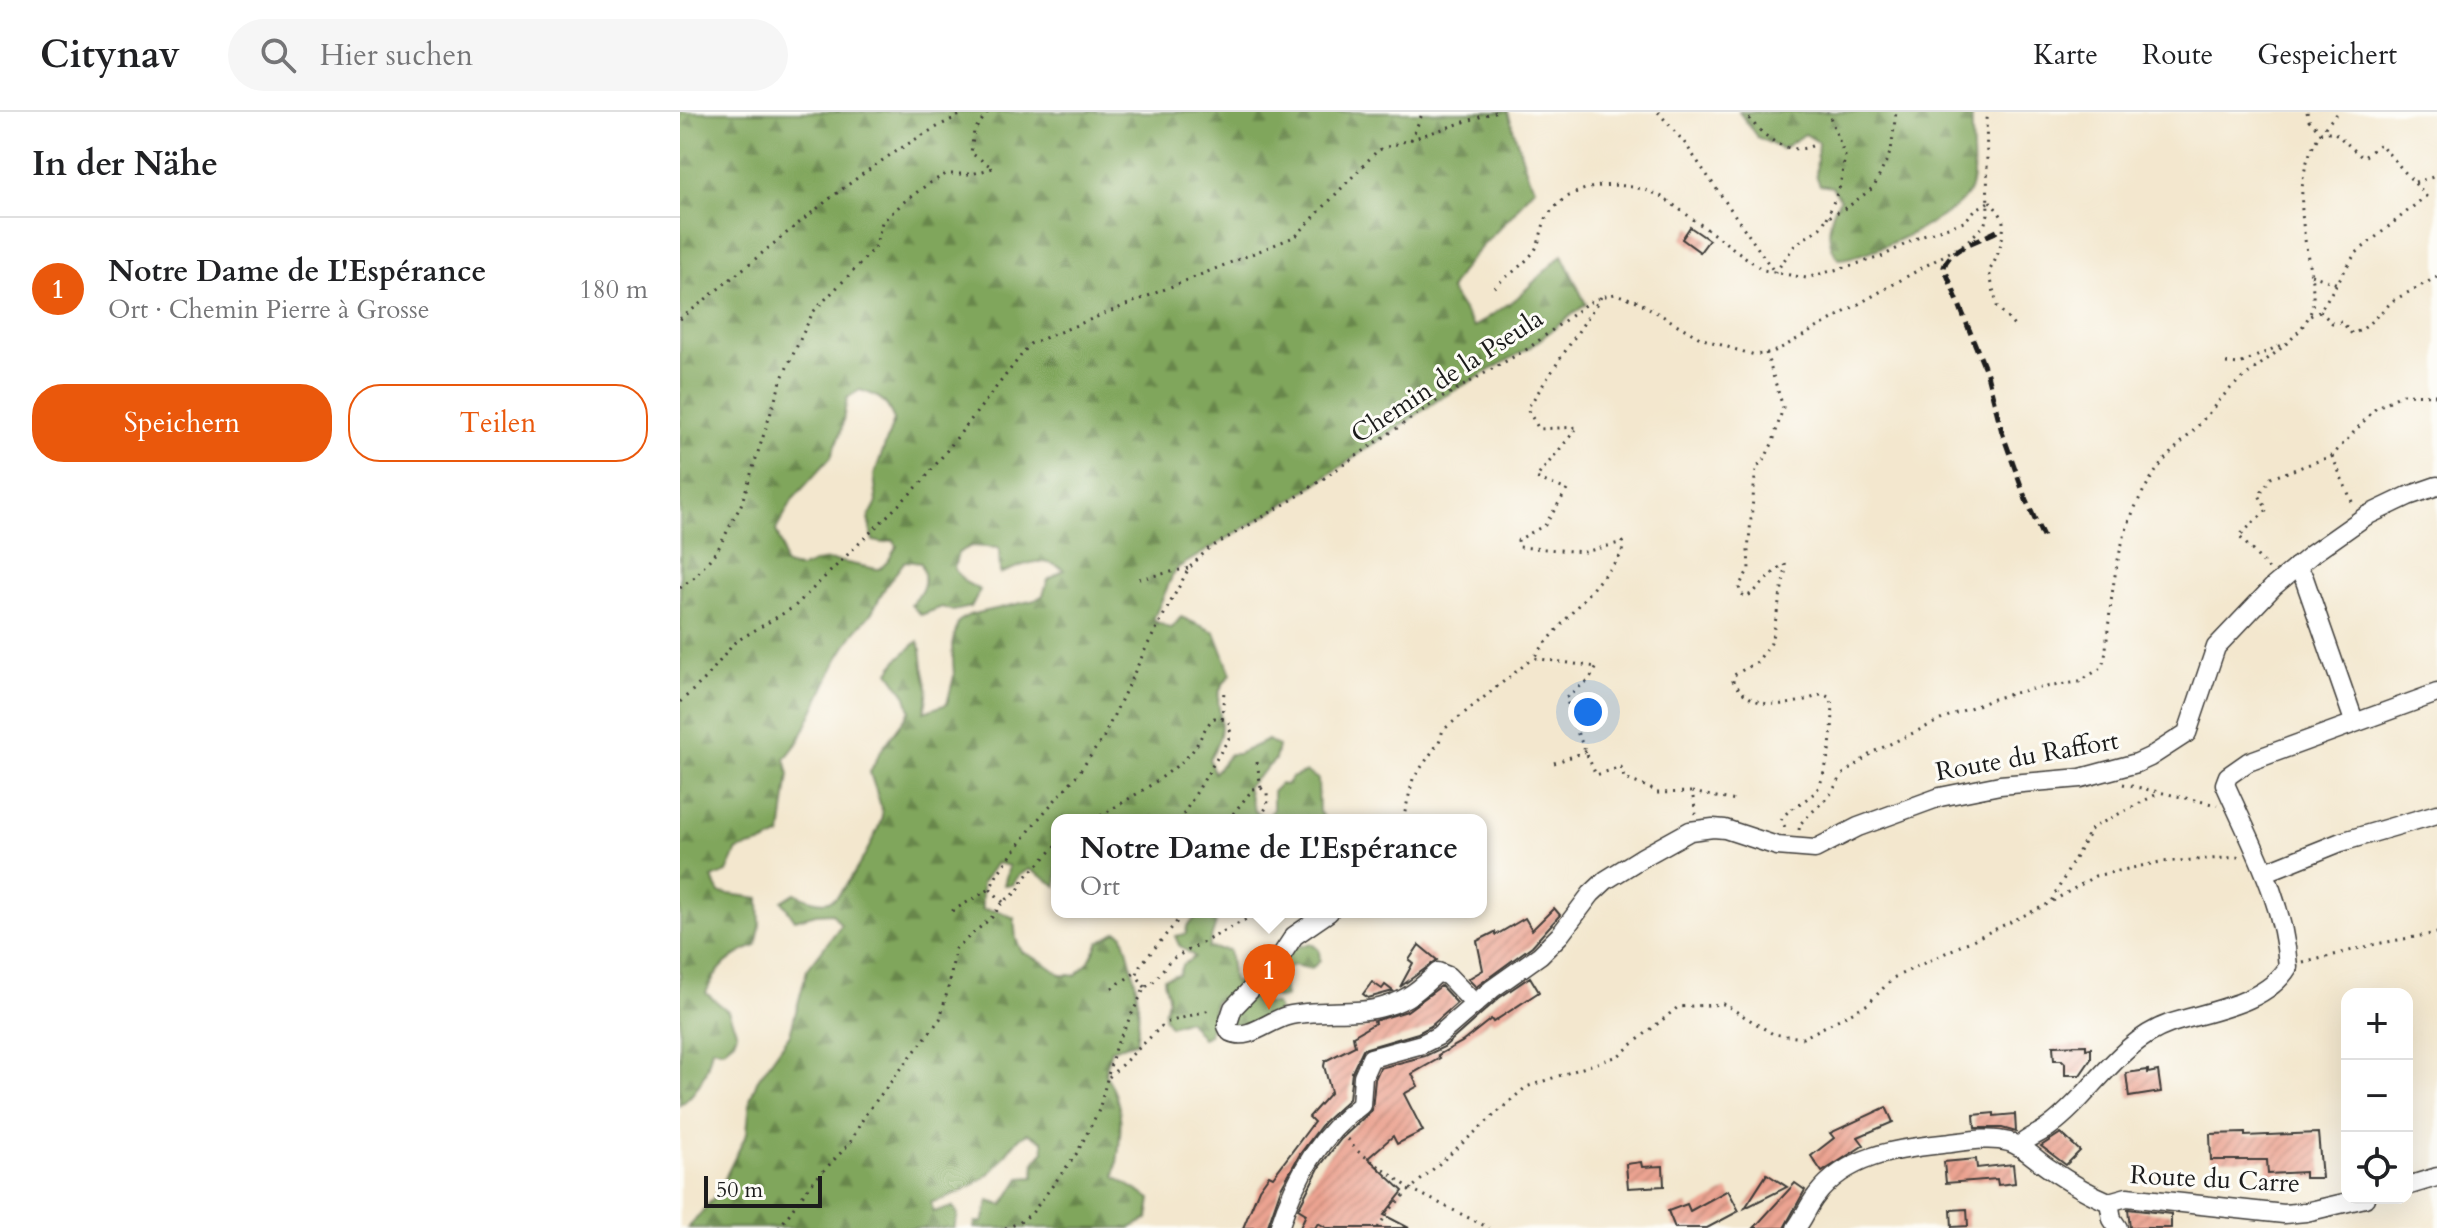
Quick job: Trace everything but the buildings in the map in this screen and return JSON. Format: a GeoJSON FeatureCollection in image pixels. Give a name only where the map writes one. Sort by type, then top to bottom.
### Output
{"type":"FeatureCollection","features":[{"type":"Feature","properties":{"kind":"street","name":"Route du Raffort"},"geometry":{"type":"LineString","coordinates":[[1798,842],[1819,848],[1858,827],[1932,800],[2000,785],[2081,778],[2150,757],[2187,733],[2216,647],[2280,581],[2360,520],[2396,501],[2437,486]]}},
{"type":"Feature","properties":{"kind":"street"},"geometry":{"type":"LineString","coordinates":[[2296,567],[2304,578],[2354,721]]}},
{"type":"Feature","properties":{"kind":"street"},"geometry":{"type":"LineString","coordinates":[[2019,1146],[2049,1127],[2139,1038],[2162,1026],[2243,1000],[2276,982],[2288,967],[2287,951],[2262,864],[2224,782],[2234,771],[2248,762],[2354,721],[2437,693]]}},
{"type":"Feature","properties":{"kind":"street"},"geometry":{"type":"LineString","coordinates":[[2262,864],[2437,814]]}},
{"type":"Feature","properties":{"kind":"street"},"geometry":{"type":"LineString","coordinates":[[1279,1228],[1305,1164],[1322,1141],[1361,1105],[1363,1076],[1371,1058],[1422,1044],[1438,1036],[1492,989],[1540,955],[1606,880],[1677,837],[1699,829],[1725,829],[1777,846],[1798,842]]}},
{"type":"Feature","properties":{"kind":"street"},"geometry":{"type":"LineString","coordinates":[[1320,918],[1294,936],[1277,962],[1233,1008],[1227,1026],[1230,1032],[1238,1036],[1288,1016],[1384,1007],[1419,991],[1438,972],[1469,994],[1475,1004]]}},
{"type":"Feature","properties":{"kind":"street"},"geometry":{"type":"LineString","coordinates":[[1796,1228],[1825,1185],[1848,1167],[1870,1156],[1972,1141],[2008,1142],[2019,1146],[2050,1170],[2109,1202],[2112,1219],[2118,1228]]}},
{"type":"Feature","properties":{"kind":"street"},"geometry":{"type":"LineString","coordinates":[[2413,1184],[2437,1177]]}},
{"type":"Feature","properties":{"kind":"street","name":"Route du Carre"},"geometry":{"type":"LineString","coordinates":[[2109,1202],[2127,1197],[2159,1199],[2284,1214],[2342,1204]]}},
{"type":"Feature","properties":{"kind":"path"},"geometry":{"type":"LineString","coordinates":[[680,319],[733,280],[756,256],[889,156],[967,112]]}},
{"type":"Feature","properties":{"kind":"path"},"geometry":{"type":"LineString","coordinates":[[680,588],[696,576],[718,549],[741,505],[782,378],[813,312],[876,245],[882,222],[905,201],[946,174],[972,174],[993,168],[971,153],[974,131],[988,112]]}},
{"type":"Feature","properties":{"kind":"path"},"geometry":{"type":"LineString","coordinates":[[1411,140],[1423,112]]}},
{"type":"Feature","properties":{"kind":"path"},"geometry":{"type":"LineString","coordinates":[[680,702],[706,678],[735,642],[794,607],[923,481],[1030,344],[1296,236],[1378,150],[1495,112]]}},
{"type":"Feature","properties":{"kind":"path"},"geometry":{"type":"LineString","coordinates":[[1658,112],[1684,142],[1775,273]]}},
{"type":"Feature","properties":{"kind":"path"},"geometry":{"type":"LineString","coordinates":[[1744,112],[1760,133],[1774,142],[1793,148],[1814,145]]}},
{"type":"Feature","properties":{"kind":"path"},"geometry":{"type":"LineString","coordinates":[[1775,273],[1795,245],[1820,228],[1840,186],[1845,156],[1828,112]]}},
{"type":"Feature","properties":{"kind":"path"},"geometry":{"type":"LineString","coordinates":[[1827,218],[1874,187],[1891,151],[1896,112]]}},
{"type":"Feature","properties":{"kind":"path"},"geometry":{"type":"LineString","coordinates":[[1404,814],[1413,779],[1439,742],[1443,730],[1533,658],[1622,554],[1623,542],[1585,552],[1519,547],[1518,540],[1545,525],[1567,490],[1536,478],[1578,427],[1539,429],[1527,409],[1601,297],[1615,294],[1637,301],[1700,338],[1755,355],[1785,346],[1964,244],[1984,226],[1990,201],[1986,112]]}},
{"type":"Feature","properties":{"kind":"path"},"geometry":{"type":"LineString","coordinates":[[2307,112],[2309,120],[2321,132],[2334,132],[2363,158],[2380,144],[2426,196],[2355,254],[2320,311],[2310,316]]}},
{"type":"Feature","properties":{"kind":"path"},"geometry":{"type":"LineString","coordinates":[[1798,842],[1800,824],[1823,804],[1842,775],[1873,752],[1951,715],[1996,698],[2079,682],[2101,668],[2105,658],[2118,551],[2129,520],[2148,485],[2162,463],[2224,395],[2284,344],[2310,316],[2313,293],[2303,232],[2303,173],[2310,149],[2339,112]]}},
{"type":"Feature","properties":{"kind":"path"},"geometry":{"type":"LineString","coordinates":[[2415,182],[2437,176]]}},
{"type":"Feature","properties":{"kind":"path"},"geometry":{"type":"LineString","coordinates":[[1494,287],[1532,254],[1551,211],[1564,199],[1591,189],[1621,185],[1648,189],[1763,270],[1806,278],[1881,257],[1923,235],[1964,222],[1975,210],[1990,201]]}},
{"type":"Feature","properties":{"kind":"path"},"geometry":{"type":"LineString","coordinates":[[1990,201],[2002,218],[2004,231],[1996,262],[1989,271],[1997,306],[2014,326]]}},
{"type":"Feature","properties":{"kind":"path"},"geometry":{"type":"LineString","coordinates":[[2311,275],[2338,284]]}},
{"type":"Feature","properties":{"kind":"path"},"geometry":{"type":"LineString","coordinates":[[2320,311],[2332,323],[2342,322],[2352,334],[2363,329],[2394,300],[2437,277]]}},
{"type":"Feature","properties":{"kind":"path","name":"Chemin de la Pseula"},"geometry":{"type":"LineString","coordinates":[[990,889],[998,873],[1035,823],[1078,774],[1103,738],[1189,568],[1208,549],[1316,485],[1438,400],[1529,348],[1586,304],[1601,297]]}},
{"type":"Feature","properties":{"kind":"path"},"geometry":{"type":"LineString","coordinates":[[2226,363],[2240,364],[2284,344]]}},
{"type":"Feature","properties":{"kind":"path"},"geometry":{"type":"LineString","coordinates":[[1766,353],[1783,407],[1773,442],[1762,464],[1756,467],[1749,569],[1739,586],[1740,593],[1746,597],[1751,595],[1774,570],[1785,564],[1786,568],[1771,643],[1757,662],[1734,675],[1733,681],[1750,696],[1771,705],[1796,704],[1823,694],[1833,702],[1827,770],[1819,787],[1807,801],[1783,815],[1781,820],[1798,842]]}},
{"type":"Feature","properties":{"kind":"path"},"geometry":{"type":"LineString","coordinates":[[2280,581],[2239,536],[2267,510],[2259,495],[2271,478],[2332,456],[2376,408],[2403,394],[2437,395]]}},
{"type":"Feature","properties":{"kind":"path"},"geometry":{"type":"LineString","coordinates":[[2332,456],[2360,520]]}},
{"type":"Feature","properties":{"kind":"path"},"geometry":{"type":"LineString","coordinates":[[1139,579],[1189,568]]}},
{"type":"Feature","properties":{"kind":"path"},"geometry":{"type":"LineString","coordinates":[[1533,658],[1597,667],[1589,680],[1566,697],[1574,725],[1596,775],[1621,767],[1624,778],[1648,786],[1657,793],[1692,792],[1736,801]]}},
{"type":"Feature","properties":{"kind":"path"},"geometry":{"type":"LineString","coordinates":[[1222,719],[1224,691]]}},
{"type":"Feature","properties":{"kind":"path"},"geometry":{"type":"LineString","coordinates":[[1103,814],[1176,767],[1193,752],[1214,718],[1227,720],[1231,726],[1229,738],[1184,814]]}},
{"type":"Feature","properties":{"kind":"path"},"geometry":{"type":"LineString","coordinates":[[1554,763],[1587,751]]}},
{"type":"Feature","properties":{"kind":"path"},"geometry":{"type":"LineString","coordinates":[[1257,762],[1261,788],[1267,793],[1268,805],[1262,814]]}},
{"type":"Feature","properties":{"kind":"path"},"geometry":{"type":"LineString","coordinates":[[2120,783],[2235,809]]}},
{"type":"Feature","properties":{"kind":"path"},"geometry":{"type":"LineString","coordinates":[[1233,814],[1253,789],[1261,788]]}},
{"type":"Feature","properties":{"kind":"path"},"geometry":{"type":"LineString","coordinates":[[1692,792],[1699,829]]}},
{"type":"Feature","properties":{"kind":"path"},"geometry":{"type":"LineString","coordinates":[[2050,903],[2092,828],[2159,793]]}},
{"type":"Feature","properties":{"kind":"path"},"geometry":{"type":"LineString","coordinates":[[779,1228],[810,1185],[850,1143],[865,1115],[940,1019],[955,949],[1017,892],[1024,879],[1051,851]]}},
{"type":"Feature","properties":{"kind":"path"},"geometry":{"type":"LineString","coordinates":[[1378,1228],[1387,1213],[1411,1189],[1526,1087],[1618,1056],[1678,1007],[1724,1004],[1773,1034],[1803,1038],[1868,1004],[1893,978],[2050,903],[2095,876],[2160,862],[2262,864]]}},
{"type":"Feature","properties":{"kind":"path"},"geometry":{"type":"LineString","coordinates":[[952,911],[990,889],[1003,902]]}},
{"type":"Feature","properties":{"kind":"path"},"geometry":{"type":"LineString","coordinates":[[1145,987],[1139,981],[1141,964],[1180,918]]}},
{"type":"Feature","properties":{"kind":"path"},"geometry":{"type":"LineString","coordinates":[[1005,1228],[1019,1223],[1032,1213],[1077,1153],[1099,1110],[1115,1048],[1145,987],[1152,984],[1170,960],[1249,918]]}},
{"type":"Feature","properties":{"kind":"path"},"geometry":{"type":"LineString","coordinates":[[2288,967],[2376,944],[2437,933]]}},
{"type":"Feature","properties":{"kind":"path"},"geometry":{"type":"LineString","coordinates":[[1112,988],[1138,971]]}},
{"type":"Feature","properties":{"kind":"path"},"geometry":{"type":"LineString","coordinates":[[1108,1078],[1165,1023],[1220,1007],[1233,1008]]}},
{"type":"Feature","properties":{"kind":"path"},"geometry":{"type":"LineString","coordinates":[[1340,1125],[1356,1150],[1411,1189],[1489,1228]]}},
{"type":"Feature","properties":{"kind":"green space"},"geometry":{"type":"Polygon","coordinates":[[[680,112],[1508,112],[1528,176],[1535,188],[1469,260],[1450,290],[1474,327],[1517,298],[1562,255],[1586,304],[1529,348],[1438,400],[1295,498],[1179,567],[1153,620],[1171,629],[1181,617],[1215,632],[1231,674],[1218,698],[1220,735],[1209,759],[1214,773],[1230,754],[1238,754],[1268,740],[1278,746],[1275,760],[1247,787],[1254,811],[1260,814],[1051,814],[1051,882],[1029,869],[1012,885],[1004,885],[1009,866],[996,863],[982,883],[982,909],[999,911],[1014,918],[1016,939],[1022,952],[1061,975],[1076,975],[1088,963],[1099,942],[1117,931],[1123,935],[1136,988],[1138,1028],[1136,1042],[1111,1049],[1105,1074],[1120,1111],[1115,1177],[1151,1199],[1148,1219],[1131,1228],[974,1228],[975,1222],[983,1222],[989,1201],[1003,1205],[1020,1178],[1034,1177],[1035,1161],[1044,1151],[1043,1141],[1027,1133],[980,1181],[931,1202],[933,1212],[953,1207],[958,1215],[954,1228],[688,1228],[721,1186],[747,1133],[750,1100],[757,1081],[790,1034],[807,970],[841,925],[832,913],[795,920],[782,901],[795,893],[818,901],[832,900],[853,874],[881,821],[881,809],[870,772],[880,752],[910,711],[906,696],[889,672],[918,641],[927,688],[924,712],[947,704],[954,676],[952,645],[958,622],[969,615],[1035,600],[1043,595],[1048,580],[1064,570],[1040,562],[1000,574],[999,548],[971,546],[958,553],[954,569],[965,582],[980,590],[971,607],[953,611],[942,607],[921,615],[911,605],[922,590],[924,575],[921,563],[905,561],[837,660],[799,741],[785,759],[789,774],[781,835],[737,850],[727,872],[712,878],[720,893],[759,898],[760,927],[756,946],[725,964],[706,993],[728,1011],[737,1033],[734,1041],[723,1050],[712,1048],[702,1080],[680,1105],[680,112]],[[860,390],[847,398],[841,432],[831,457],[793,499],[776,530],[784,564],[801,568],[827,560],[880,569],[897,546],[893,540],[883,543],[873,541],[868,519],[877,502],[874,475],[894,420],[889,408],[878,397],[860,390]]]}},
{"type":"Feature","properties":{"kind":"green space"},"geometry":{"type":"Polygon","coordinates":[[[1739,112],[1972,112],[1972,185],[1960,202],[1929,224],[1889,244],[1839,259],[1831,245],[1829,229],[1840,199],[1832,187],[1820,185],[1816,175],[1818,142],[1805,134],[1782,149],[1757,137],[1739,112]]]}},
{"type":"Feature","properties":{"kind":"green space"},"geometry":{"type":"Polygon","coordinates":[[[1306,772],[1318,779],[1321,814],[1270,814],[1273,791],[1280,784],[1286,785],[1291,778],[1306,772]]]}},
{"type":"Feature","properties":{"kind":"green space"},"geometry":{"type":"Polygon","coordinates":[[[1196,918],[1208,918],[1216,923],[1208,948],[1229,950],[1233,981],[1239,981],[1244,963],[1250,956],[1264,959],[1311,943],[1319,950],[1320,961],[1311,969],[1293,965],[1286,968],[1283,981],[1285,997],[1276,998],[1258,986],[1253,996],[1255,1003],[1276,1004],[1279,1011],[1243,1032],[1232,1026],[1230,1000],[1224,1003],[1215,1000],[1209,1035],[1202,1038],[1188,1020],[1170,1026],[1164,1015],[1168,997],[1164,978],[1179,974],[1182,965],[1195,957],[1179,945],[1175,936],[1186,934],[1187,926],[1196,918]]]}},
{"type":"Feature","properties":{"kind":"railway"},"geometry":{"type":"LineString","coordinates":[[1997,231],[1966,245],[1952,255],[1944,267],[1987,374],[2002,432],[2043,537]]}},
{"type":"Feature","properties":{"kind":"place","name":"Notre Dame de L'Espérance"},"geometry":{"type":"Point","coordinates":[1269,1010]}}]}
